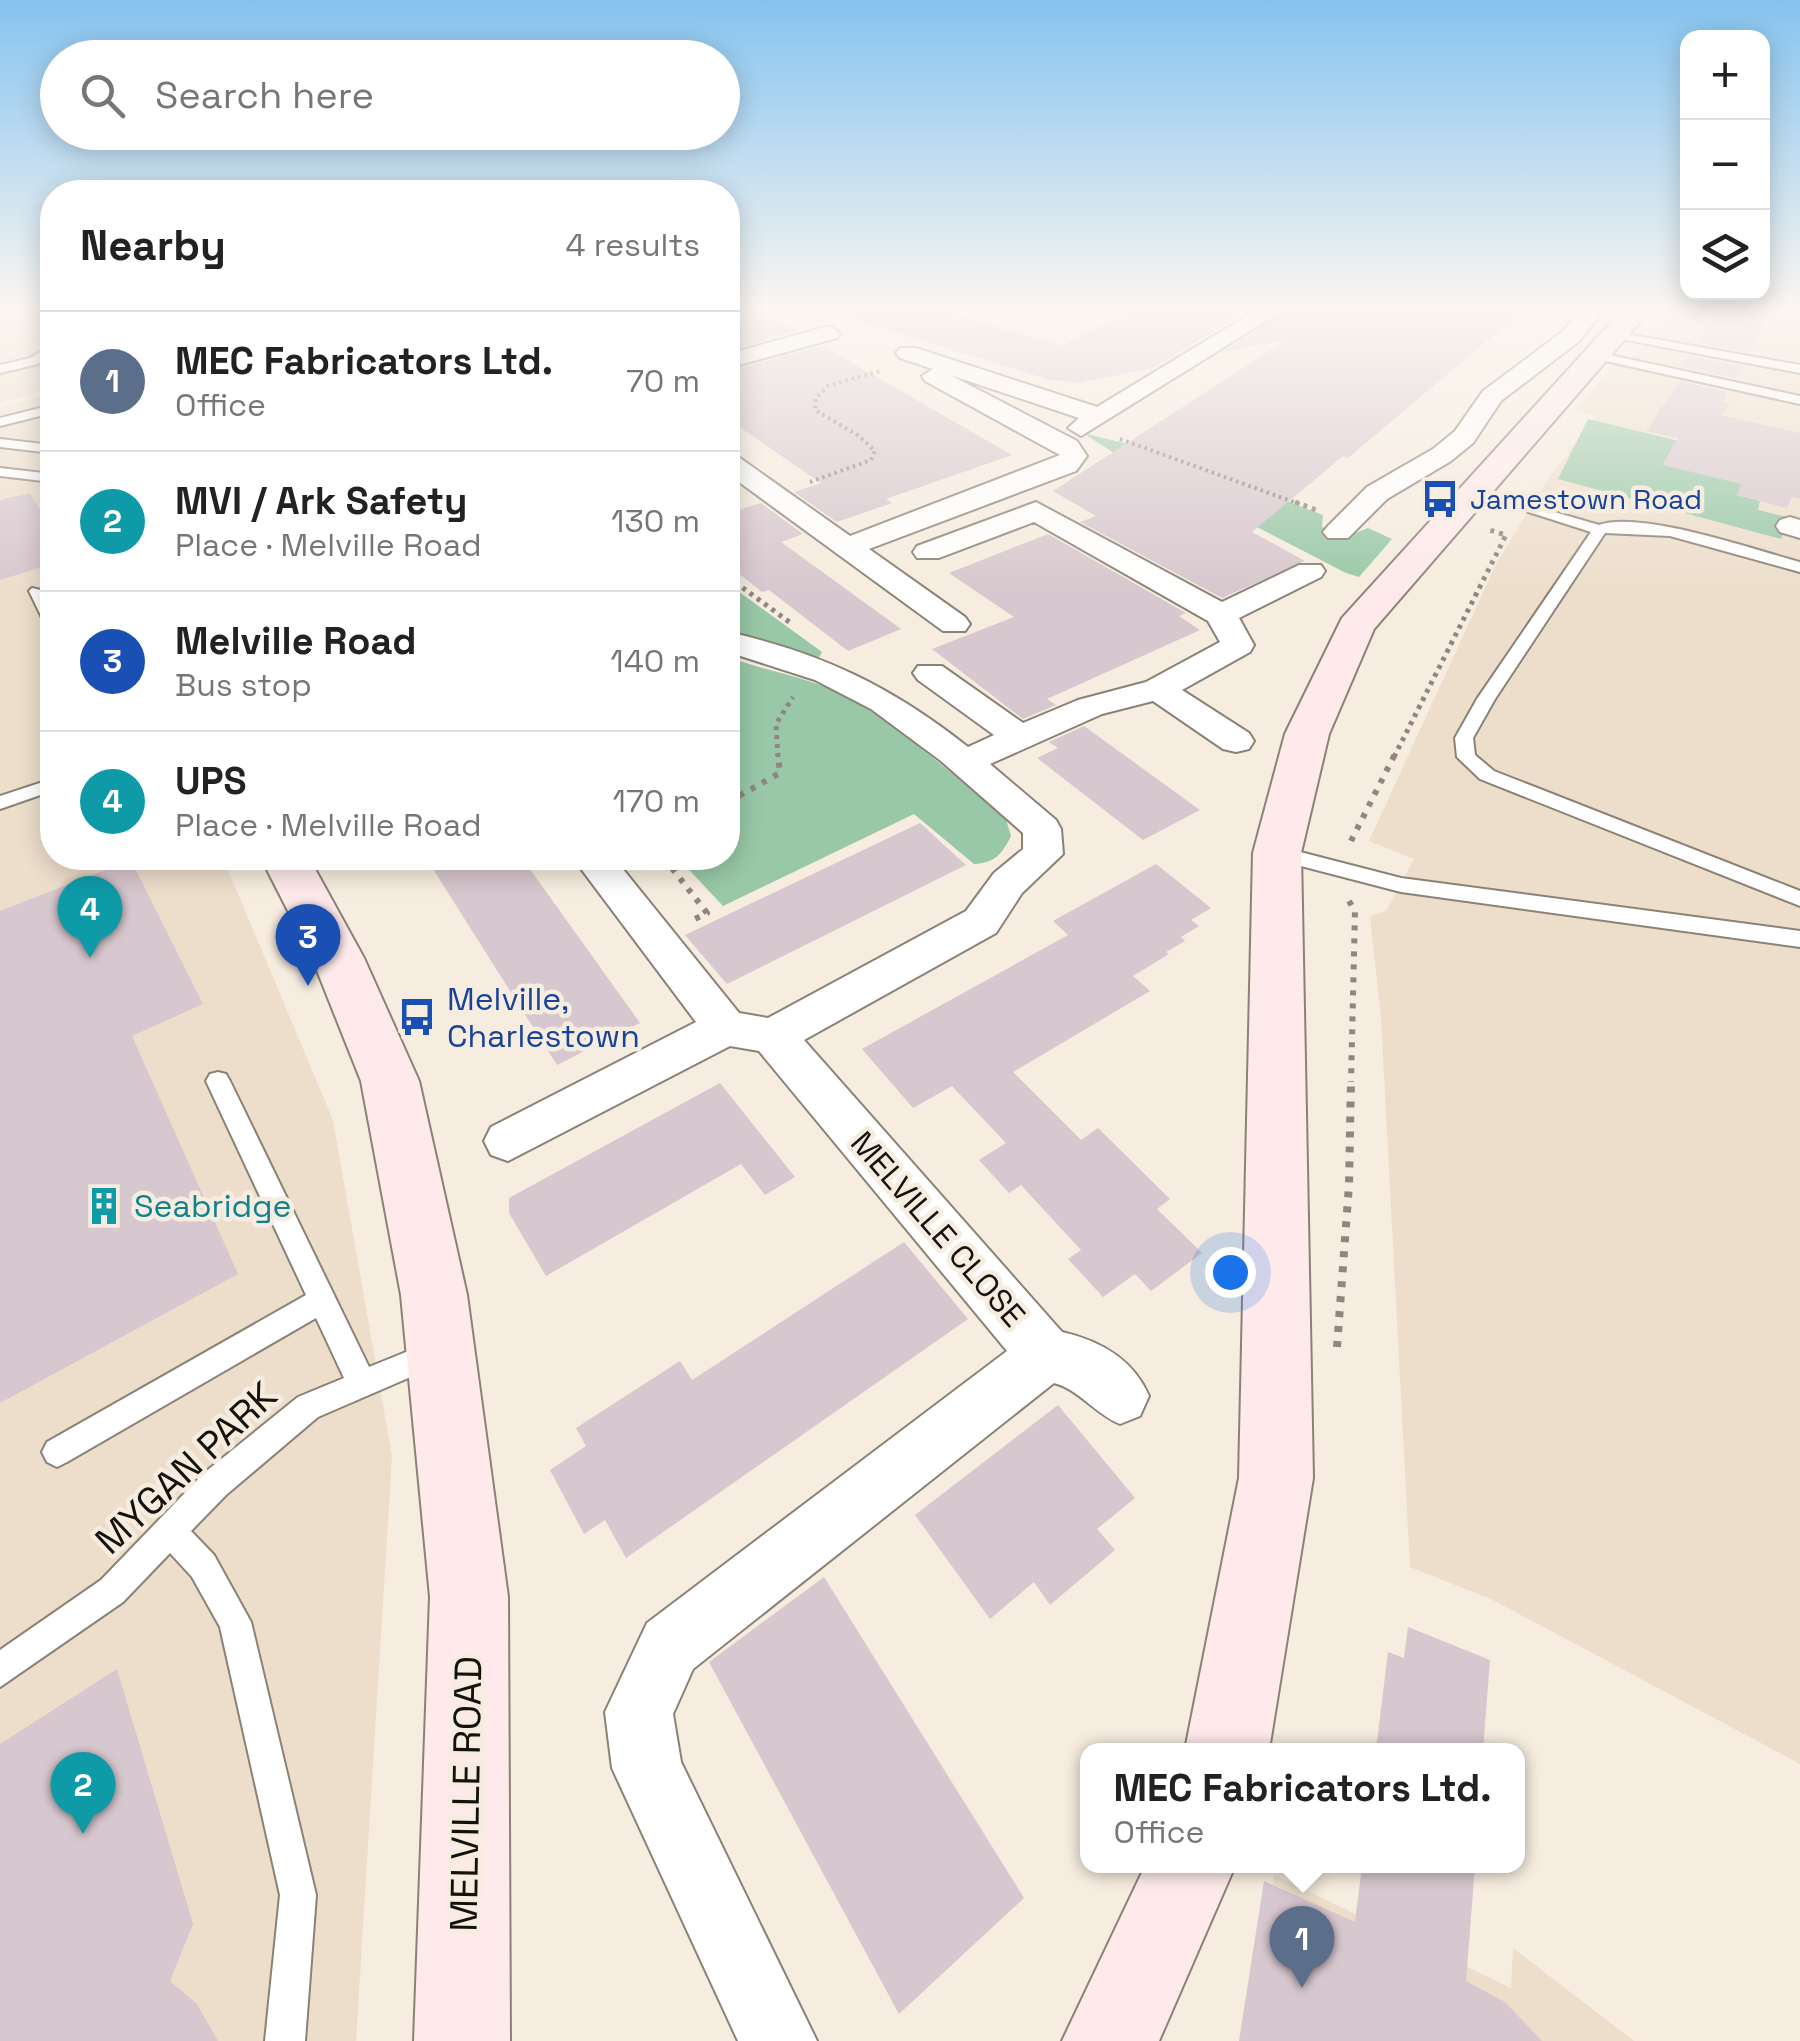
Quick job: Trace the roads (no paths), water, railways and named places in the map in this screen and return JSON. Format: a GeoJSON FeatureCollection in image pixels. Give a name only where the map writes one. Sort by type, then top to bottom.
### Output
{"type":"FeatureCollection","features":[{"type":"Feature","properties":{"kind":"street"},"geometry":{"type":"LineString","coordinates":[[849,546],[1066,465],[1074,456],[1068,447],[985,403]]}},
{"type":"Feature","properties":{"kind":"street"},"geometry":{"type":"LineString","coordinates":[[1027,403],[1095,426],[1130,403]]}},
{"type":"Feature","properties":{"kind":"street"},"geometry":{"type":"LineString","coordinates":[[1380,526],[1337,520],[1442,455],[1464,437],[1487,403]]}},
{"type":"Feature","properties":{"kind":"street"},"geometry":{"type":"LineString","coordinates":[[1227,1743],[1276,1478],[1277,853],[1307,734],[1356,626],[1545,403]]}},
{"type":"Feature","properties":{"kind":"street"},"geometry":{"type":"LineString","coordinates":[[970,420],[998,410]]}},
{"type":"Feature","properties":{"kind":"street"},"geometry":{"type":"LineString","coordinates":[[740,470],[954,624]]}},
{"type":"Feature","properties":{"kind":"street"},"geometry":{"type":"LineString","coordinates":[[928,552],[1036,511],[1221,615],[1238,645],[1158,689],[1090,707],[964,762]]}},
{"type":"Feature","properties":{"kind":"street"},"geometry":{"type":"LineString","coordinates":[[1221,615],[1310,571]]}},
{"type":"Feature","properties":{"kind":"street"},"geometry":{"type":"LineString","coordinates":[[508,1141],[981,922],[1008,883],[1043,854],[1042,828],[964,762],[860,688],[820,670],[740,646]]}},
{"type":"Feature","properties":{"kind":"street"},"geometry":{"type":"LineString","coordinates":[[930,673],[1018,736]]}},
{"type":"Feature","properties":{"kind":"street"},"geometry":{"type":"LineString","coordinates":[[1158,689],[1236,740]]}},
{"type":"Feature","properties":{"kind":"street","name":"MELVILLE ROAD"},"geometry":{"type":"LineString","coordinates":[[291,870],[338,958],[390,1080],[434,1295],[469,1597],[465,2037]]}},
{"type":"Feature","properties":{"kind":"street","name":"MELVILLE CLOSE"},"geometry":{"type":"LineString","coordinates":[[604,870],[1046,1355],[1084,1364],[1120,1396]]}},
{"type":"Feature","properties":{"kind":"street"},"geometry":{"type":"LineString","coordinates":[[778,2041],[646,1768],[639,1712],[670,1646],[1046,1355]]}},
{"type":"Feature","properties":{"kind":"street"},"geometry":{"type":"LineString","coordinates":[[1110,2041],[1188,1873]]}},
{"type":"Feature","properties":{"kind":"lane"},"geometry":{"type":"LineString","coordinates":[[0,422],[40,413]]}},
{"type":"Feature","properties":{"kind":"lane"},"geometry":{"type":"LineString","coordinates":[[0,443],[40,448]]}},
{"type":"Feature","properties":{"kind":"lane"},"geometry":{"type":"LineString","coordinates":[[0,472],[40,477]]}},
{"type":"Feature","properties":{"kind":"lane"},"geometry":{"type":"LineString","coordinates":[[1474,490],[1600,530]]}},
{"type":"Feature","properties":{"kind":"lane"},"geometry":{"type":"LineString","coordinates":[[1800,567],[1671,532],[1609,526],[1600,530],[1486,698],[1464,738],[1466,757],[1487,774],[1800,899]]}},
{"type":"Feature","properties":{"kind":"lane"},"geometry":{"type":"LineString","coordinates":[[37,591],[40,597]]}},
{"type":"Feature","properties":{"kind":"lane"},"geometry":{"type":"LineString","coordinates":[[0,802],[40,788]]}},
{"type":"Feature","properties":{"kind":"lane"},"geometry":{"type":"LineString","coordinates":[[1277,853],[1400,884],[1793,941]]}},
{"type":"Feature","properties":{"kind":"lane"},"geometry":{"type":"LineString","coordinates":[[218,1080],[361,1382]]}},
{"type":"Feature","properties":{"kind":"lane"},"geometry":{"type":"LineString","coordinates":[[57,1452],[322,1300]]}},
{"type":"Feature","properties":{"kind":"lane","name":"MYGAN PARK"},"geometry":{"type":"LineString","coordinates":[[0,1670],[112,1590],[215,1484],[308,1407],[441,1351]]}},
{"type":"Feature","properties":{"kind":"lane"},"geometry":{"type":"LineString","coordinates":[[170,1530],[203,1566],[235,1622],[298,1896],[285,2041]]}},
{"type":"Feature","properties":{"kind":"place","name":"Jamestown Road"},"geometry":{"type":"Point","coordinates":[1440,499]}},
{"type":"Feature","properties":{"kind":"place","name":"UPS"},"geometry":{"type":"Point","coordinates":[90,958]}},
{"type":"Feature","properties":{"kind":"place","name":"Melville Road"},"geometry":{"type":"Point","coordinates":[308,986]}},
{"type":"Feature","properties":{"kind":"place","name":"Melville, Charlestown"},"geometry":{"type":"Point","coordinates":[417,1017]}},
{"type":"Feature","properties":{"kind":"place","name":"Seabridge"},"geometry":{"type":"Point","coordinates":[104,1206]}},
{"type":"Feature","properties":{"kind":"place","name":"MVI / Ark Safety"},"geometry":{"type":"Point","coordinates":[83,1834]}},
{"type":"Feature","properties":{"kind":"place","name":"MEC Fabricators Ltd."},"geometry":{"type":"Point","coordinates":[1302,1988]}}]}
